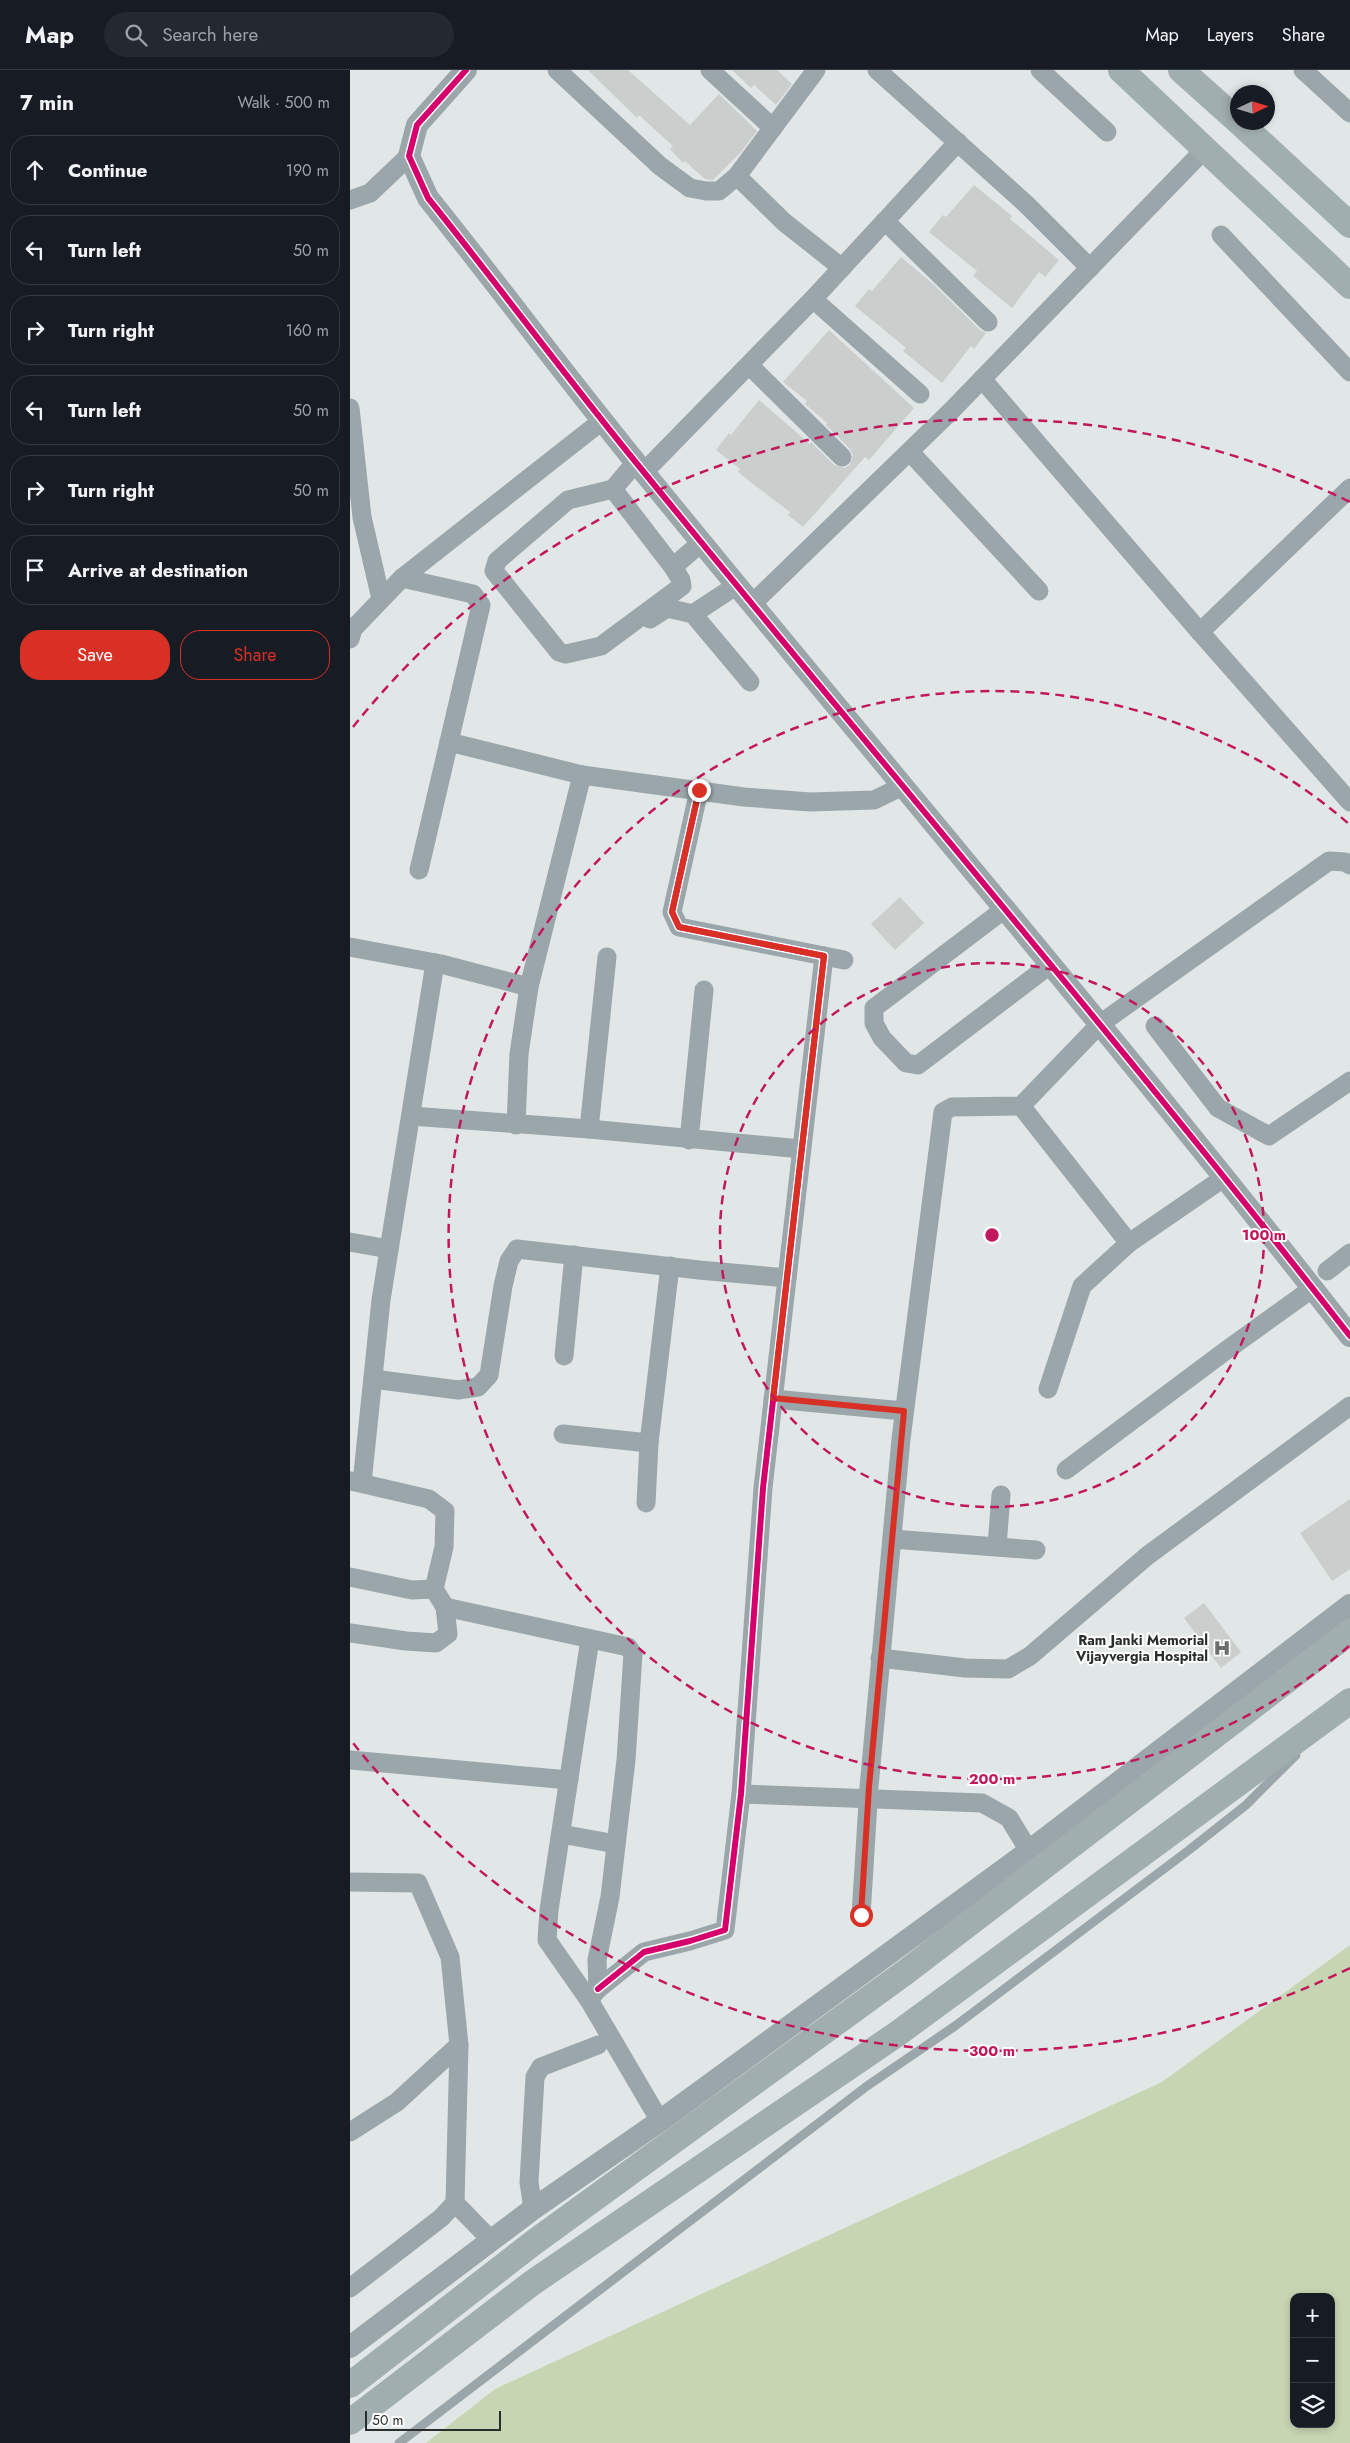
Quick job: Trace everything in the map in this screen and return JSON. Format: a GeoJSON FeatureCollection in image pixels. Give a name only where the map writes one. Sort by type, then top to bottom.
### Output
{"type":"FeatureCollection","features":[{"type":"Feature","properties":{"kind":"main road"},"geometry":{"type":"LineString","coordinates":[[1121,70],[1350,286]]}},
{"type":"Feature","properties":{"kind":"main road"},"geometry":{"type":"LineString","coordinates":[[1181,70],[1230,115]]}},
{"type":"Feature","properties":{"kind":"main road"},"geometry":{"type":"LineString","coordinates":[[1247,130],[1350,225]]}},
{"type":"Feature","properties":{"kind":"main road"},"geometry":{"type":"LineString","coordinates":[[350,2385],[511,2260],[665,2132],[907,1972],[1035,1860],[1350,1632]]}},
{"type":"Feature","properties":{"kind":"main road"},"geometry":{"type":"LineString","coordinates":[[350,2422],[532,2283],[905,2043],[1120,1886],[1342,1707]]}},
{"type":"Feature","properties":{"kind":"street"},"geometry":{"type":"LineString","coordinates":[[350,200],[370,194],[408,156],[417,125],[466,70]]}},
{"type":"Feature","properties":{"kind":"street"},"geometry":{"type":"LineString","coordinates":[[557,70],[652,160],[690,188],[706,191],[719,191],[737,176],[816,70]]}},
{"type":"Feature","properties":{"kind":"street"},"geometry":{"type":"LineString","coordinates":[[710,70],[773,128]]}},
{"type":"Feature","properties":{"kind":"street"},"geometry":{"type":"LineString","coordinates":[[877,70],[1026,204],[1090,268]]}},
{"type":"Feature","properties":{"kind":"street"},"geometry":{"type":"LineString","coordinates":[[1040,70],[1107,132]]}},
{"type":"Feature","properties":{"kind":"street"},"geometry":{"type":"LineString","coordinates":[[1302,70],[1350,113]]}},
{"type":"Feature","properties":{"kind":"street"},"geometry":{"type":"LineString","coordinates":[[613,489],[672,567],[681,580],[682,586],[601,646],[566,654],[558,652],[494,571],[497,561],[568,500],[613,489],[640,467],[749,365],[813,299],[958,142]]}},
{"type":"Feature","properties":{"kind":"street"},"geometry":{"type":"LineString","coordinates":[[752,604],[910,452],[1205,149]]}},
{"type":"Feature","properties":{"kind":"street"},"geometry":{"type":"LineString","coordinates":[[408,156],[428,198],[640,467],[1006,908],[1225,1177],[1350,1336]]}},
{"type":"Feature","properties":{"kind":"street"},"geometry":{"type":"LineString","coordinates":[[737,176],[784,222],[842,268]]}},
{"type":"Feature","properties":{"kind":"street"},"geometry":{"type":"LineString","coordinates":[[885,221],[988,322]]}},
{"type":"Feature","properties":{"kind":"street"},"geometry":{"type":"LineString","coordinates":[[1221,235],[1350,372]]}},
{"type":"Feature","properties":{"kind":"street"},"geometry":{"type":"LineString","coordinates":[[813,299],[920,394]]}},
{"type":"Feature","properties":{"kind":"street"},"geometry":{"type":"LineString","coordinates":[[749,365],[842,457]]}},
{"type":"Feature","properties":{"kind":"street"},"geometry":{"type":"LineString","coordinates":[[982,379],[1200,632],[1350,802]]}},
{"type":"Feature","properties":{"kind":"street"},"geometry":{"type":"LineString","coordinates":[[350,408],[352,449],[362,517],[358,534],[381,599]]}},
{"type":"Feature","properties":{"kind":"street"},"geometry":{"type":"LineString","coordinates":[[350,639],[352,629],[402,578],[603,420]]}},
{"type":"Feature","properties":{"kind":"street"},"geometry":{"type":"LineString","coordinates":[[910,452],[1039,591]]}},
{"type":"Feature","properties":{"kind":"street"},"geometry":{"type":"LineString","coordinates":[[1200,632],[1350,488]]}},
{"type":"Feature","properties":{"kind":"street"},"geometry":{"type":"LineString","coordinates":[[672,567],[702,542]]}},
{"type":"Feature","properties":{"kind":"street"},"geometry":{"type":"LineString","coordinates":[[402,578],[473,594],[481,605],[419,870]]}},
{"type":"Feature","properties":{"kind":"street"},"geometry":{"type":"LineString","coordinates":[[693,614],[737,586]]}},
{"type":"Feature","properties":{"kind":"street"},"geometry":{"type":"LineString","coordinates":[[584,662],[667,608],[693,614],[750,682]]}},
{"type":"Feature","properties":{"kind":"street"},"geometry":{"type":"LineString","coordinates":[[449,742],[582,775],[744,797],[810,802],[874,800],[903,786]]}},
{"type":"Feature","properties":{"kind":"street"},"geometry":{"type":"LineString","coordinates":[[516,1125],[519,1054],[529,987],[582,775]]}},
{"type":"Feature","properties":{"kind":"street"},"geometry":{"type":"LineString","coordinates":[[699,790],[672,912],[679,927],[844,960]]}},
{"type":"Feature","properties":{"kind":"street"},"geometry":{"type":"LineString","coordinates":[[861,1915],[868,1799],[880,1658],[904,1411],[942,1112],[952,1107],[1021,1106],[1100,1024],[1329,861],[1345,862],[1350,865]]}},
{"type":"Feature","properties":{"kind":"street"},"geometry":{"type":"LineString","coordinates":[[1006,908],[874,1008],[874,1023],[882,1038],[906,1063],[918,1065],[1051,964]]}},
{"type":"Feature","properties":{"kind":"street"},"geometry":{"type":"LineString","coordinates":[[350,947],[435,963],[529,987]]}},
{"type":"Feature","properties":{"kind":"street"},"geometry":{"type":"LineString","coordinates":[[594,1995],[644,1952],[725,1930],[741,1794],[763,1488],[824,956]]}},
{"type":"Feature","properties":{"kind":"street"},"geometry":{"type":"LineString","coordinates":[[589,1129],[607,957]]}},
{"type":"Feature","properties":{"kind":"street"},"geometry":{"type":"LineString","coordinates":[[350,1633],[406,1641],[436,1642],[448,1634],[445,1607],[434,1589],[444,1548],[445,1510],[429,1500],[356,1482],[373,1379],[389,1249],[435,963]]}},
{"type":"Feature","properties":{"kind":"street"},"geometry":{"type":"LineString","coordinates":[[689,1140],[704,990]]}},
{"type":"Feature","properties":{"kind":"street"},"geometry":{"type":"LineString","coordinates":[[1155,1026],[1218,1108],[1269,1136],[1350,1081]]}},
{"type":"Feature","properties":{"kind":"street"},"geometry":{"type":"LineString","coordinates":[[1021,1106],[1129,1243]]}},
{"type":"Feature","properties":{"kind":"street"},"geometry":{"type":"LineString","coordinates":[[411,1116],[589,1129],[689,1140],[801,1149]]}},
{"type":"Feature","properties":{"kind":"street"},"geometry":{"type":"LineString","coordinates":[[1048,1388],[1082,1286],[1129,1243],[1225,1177]]}},
{"type":"Feature","properties":{"kind":"street"},"geometry":{"type":"LineString","coordinates":[[350,1242],[389,1249]]}},
{"type":"Feature","properties":{"kind":"street"},"geometry":{"type":"LineString","coordinates":[[373,1379],[458,1390],[478,1387],[489,1375],[503,1286],[509,1262],[517,1248],[786,1278]]}},
{"type":"Feature","properties":{"kind":"street"},"geometry":{"type":"LineString","coordinates":[[1327,1271],[1350,1253]]}},
{"type":"Feature","properties":{"kind":"street"},"geometry":{"type":"LineString","coordinates":[[564,1356],[574,1255]]}},
{"type":"Feature","properties":{"kind":"street"},"geometry":{"type":"LineString","coordinates":[[646,1503],[649,1443],[670,1266]]}},
{"type":"Feature","properties":{"kind":"street"},"geometry":{"type":"LineString","coordinates":[[1066,1470],[1313,1288]]}},
{"type":"Feature","properties":{"kind":"street"},"geometry":{"type":"LineString","coordinates":[[773,1398],[904,1411]]}},
{"type":"Feature","properties":{"kind":"street"},"geometry":{"type":"LineString","coordinates":[[880,1658],[965,1668],[1008,1669],[1030,1656],[1147,1556],[1350,1406]]}},
{"type":"Feature","properties":{"kind":"street"},"geometry":{"type":"LineString","coordinates":[[563,1434],[649,1443]]}},
{"type":"Feature","properties":{"kind":"street"},"geometry":{"type":"LineString","coordinates":[[997,1546],[1001,1495]]}},
{"type":"Feature","properties":{"kind":"street"},"geometry":{"type":"LineString","coordinates":[[892,1539],[1036,1550]]}},
{"type":"Feature","properties":{"kind":"street"},"geometry":{"type":"LineString","coordinates":[[350,1577],[412,1590],[434,1589]]}},
{"type":"Feature","properties":{"kind":"street"},"geometry":{"type":"LineString","coordinates":[[741,1794],[982,1803],[1008,1818],[1035,1860],[1350,1605]]}},
{"type":"Feature","properties":{"kind":"street"},"geometry":{"type":"LineString","coordinates":[[445,1607],[628,1647],[634,1654],[626,1760],[610,1897],[597,1960],[594,1995]]}},
{"type":"Feature","properties":{"kind":"street"},"geometry":{"type":"LineString","coordinates":[[350,2347],[533,2209],[665,2132],[594,1995],[546,1940],[590,1639]]}},
{"type":"Feature","properties":{"kind":"street"},"geometry":{"type":"LineString","coordinates":[[350,1760],[569,1780]]}},
{"type":"Feature","properties":{"kind":"street"},"geometry":{"type":"LineString","coordinates":[[561,1834],[616,1844]]}},
{"type":"Feature","properties":{"kind":"street"},"geometry":{"type":"LineString","coordinates":[[350,1882],[418,1883],[450,1957],[459,2045],[455,2203],[441,2218],[350,2288]]}},
{"type":"Feature","properties":{"kind":"street"},"geometry":{"type":"LineString","coordinates":[[352,2128],[397,2102],[459,2045]]}},
{"type":"Feature","properties":{"kind":"street"},"geometry":{"type":"LineString","coordinates":[[533,2209],[529,2182],[535,2077],[541,2067],[598,2045]]}},
{"type":"Feature","properties":{"kind":"street"},"geometry":{"type":"LineString","coordinates":[[455,2203],[532,2283]]}},
{"type":"Feature","properties":{"kind":"lane"},"geometry":{"type":"LineString","coordinates":[[399,2443],[612,2278],[905,2043]]}},
{"type":"Feature","properties":{"kind":"green space"},"geometry":{"type":"Polygon","coordinates":[[[1350,1945],[1350,2443],[426,2443],[495,2389],[1162,2082],[1350,1945]]]}},
{"type":"Feature","properties":{"kind":"building"},"geometry":{"type":"Polygon","coordinates":[[[588,70],[628,70],[690,125],[719,94],[757,131],[741,152],[713,180],[705,179],[685,161],[683,163],[670,149],[673,146],[639,115],[637,118],[588,70]]]}},
{"type":"Feature","properties":{"kind":"building"},"geometry":{"type":"Polygon","coordinates":[[[732,70],[777,70],[792,84],[776,105],[754,85],[751,88],[732,70]]]}},
{"type":"Feature","properties":{"kind":"building"},"geometry":{"type":"Polygon","coordinates":[[[974,185],[1012,216],[1010,219],[1059,260],[1045,277],[1039,272],[1012,308],[973,276],[977,271],[929,232],[943,215],[946,217],[974,185]]]}},
{"type":"Feature","properties":{"kind":"building"},"geometry":{"type":"Polygon","coordinates":[[[901,257],[933,284],[980,330],[986,333],[974,349],[971,346],[942,383],[903,351],[906,348],[855,306],[869,289],[872,291],[901,257]]]}},
{"type":"Feature","properties":{"kind":"building"},"geometry":{"type":"Polygon","coordinates":[[[829,330],[914,408],[869,460],[865,457],[803,527],[788,515],[790,512],[738,472],[740,469],[716,450],[729,433],[731,435],[759,400],[810,444],[811,442],[834,465],[844,468],[850,465],[853,455],[850,449],[826,425],[827,423],[805,404],[807,401],[783,382],[829,330]]]}},
{"type":"Feature","properties":{"kind":"building"},"geometry":{"type":"Polygon","coordinates":[[[900,897],[924,923],[895,950],[871,924],[900,897]]]}},
{"type":"Feature","properties":{"kind":"building"},"geometry":{"type":"Polygon","coordinates":[[[1350,1499],[1350,1569],[1332,1581],[1300,1533],[1350,1499]]]}},
{"type":"Feature","properties":{"kind":"building"},"geometry":{"type":"Polygon","coordinates":[[[1204,1603],[1241,1652],[1221,1668],[1184,1618],[1204,1603]]]}},
{"type":"Feature","properties":{"kind":"cycle path"},"geometry":{"type":"LineString","coordinates":[[466,70],[417,125],[409,156],[428,198],[619,442],[1089,1011],[1350,1336]]}},
{"type":"Feature","properties":{"kind":"cycle path"},"geometry":{"type":"LineString","coordinates":[[598,1989],[644,1952],[725,1930],[741,1794],[763,1488],[824,956],[679,927],[672,912],[699,790]]}},
{"type":"Feature","properties":{"kind":"place","name":"Ram Janki Memorial Vijayvergia Hospital"},"geometry":{"type":"Point","coordinates":[1222,1648]}},
{"type":"Feature","properties":{"kind":"route"},"geometry":{"type":"LineString","coordinates":[[699,790],[672,912],[679,927],[824,956],[773,1398],[904,1411],[869,1787],[861,1915]]}}]}
